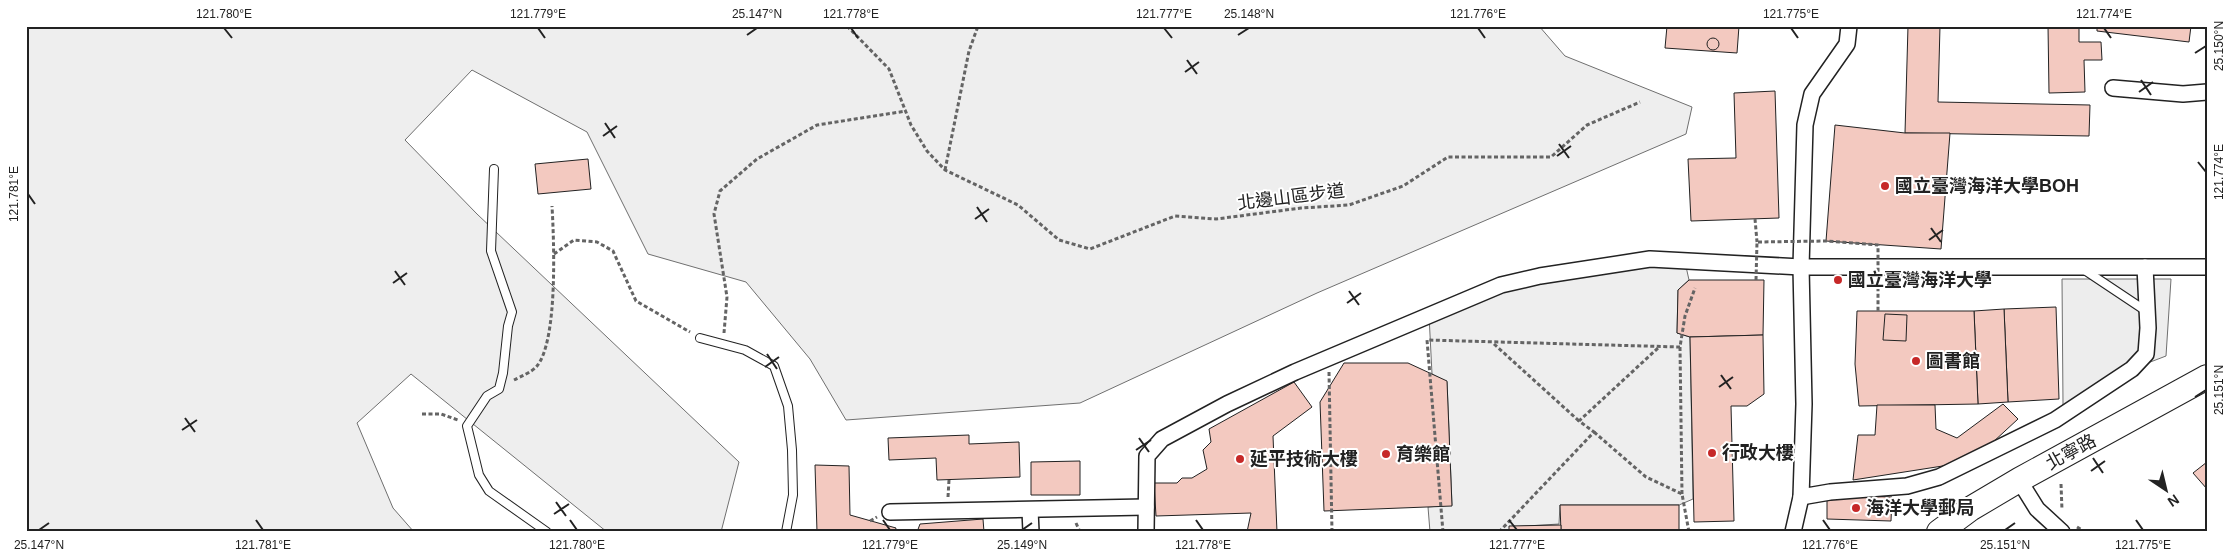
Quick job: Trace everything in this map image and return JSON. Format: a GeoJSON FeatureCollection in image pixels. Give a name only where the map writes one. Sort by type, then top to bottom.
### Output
{"type":"FeatureCollection","features":[{"type":"Feature","properties":{"kind":"main road","name":"北寧路"},"geometry":{"type":"LineString","coordinates":[[1939,532],[1970,509],[2020,480],[2207,377]]}},
{"type":"Feature","properties":{"kind":"street"},"geometry":{"type":"LineString","coordinates":[[1793,532],[1802,497],[1804,404],[1801,267],[1805,125],[1812,94],[1847,44],[1849,26]]}},
{"type":"Feature","properties":{"kind":"street"},"geometry":{"type":"LineString","coordinates":[[2113,88],[2183,94],[2207,92]]}},
{"type":"Feature","properties":{"kind":"street"},"geometry":{"type":"LineString","coordinates":[[1146,532],[1147,456],[1162,439],[1227,404],[1329,357],[1501,284],[1650,259],[1801,267],[2207,267]]}},
{"type":"Feature","properties":{"kind":"street"},"geometry":{"type":"LineString","coordinates":[[1802,497],[1830,492],[1907,486],[1940,477],[2054,420],[2132,369],[2146,354],[2145,267]]}},
{"type":"Feature","properties":{"kind":"street"},"geometry":{"type":"LineString","coordinates":[[2020,480],[2037,509],[2068,528]]}},
{"type":"Feature","properties":{"kind":"street"},"geometry":{"type":"LineString","coordinates":[[890,512],[1146,507]]}},
{"type":"Feature","properties":{"kind":"street"},"geometry":{"type":"LineString","coordinates":[[1030,510],[1031,532]]}},
{"type":"Feature","properties":{"kind":"lane"},"geometry":{"type":"LineString","coordinates":[[494,169],[491,250],[512,312],[508,326],[503,372],[499,389],[487,396],[468,426],[479,474],[489,492],[547,532]]}},
{"type":"Feature","properties":{"kind":"lane"},"geometry":{"type":"LineString","coordinates":[[2081,267],[2146,311]]}},
{"type":"Feature","properties":{"kind":"lane"},"geometry":{"type":"LineString","coordinates":[[700,338],[745,350],[774,366],[788,406],[793,495],[786,532]]}},
{"type":"Feature","properties":{"kind":"path"},"geometry":{"type":"LineString","coordinates":[[847,26],[889,70],[906,111],[927,151],[945,170]]}},
{"type":"Feature","properties":{"kind":"path"},"geometry":{"type":"LineString","coordinates":[[945,170],[968,51],[978,26]]}},
{"type":"Feature","properties":{"kind":"path","name":"北邊山區步道"},"geometry":{"type":"LineString","coordinates":[[945,170],[1018,205],[1059,240],[1090,249],[1175,216],[1216,219],[1301,208],[1349,205],[1403,186],[1448,157],[1551,157],[1587,125],[1640,102]]}},
{"type":"Feature","properties":{"kind":"path"},"geometry":{"type":"LineString","coordinates":[[723,344],[727,297],[714,214],[720,191],[757,159],[817,125],[906,111]]}},
{"type":"Feature","properties":{"kind":"path"},"geometry":{"type":"LineString","coordinates":[[499,389],[536,366],[544,349],[552,316],[552,206]]}},
{"type":"Feature","properties":{"kind":"path"},"geometry":{"type":"LineString","coordinates":[[1755,219],[1756,280]]}},
{"type":"Feature","properties":{"kind":"path"},"geometry":{"type":"LineString","coordinates":[[553,254],[574,240],[597,242],[613,251],[636,300],[700,338]]}},
{"type":"Feature","properties":{"kind":"path"},"geometry":{"type":"LineString","coordinates":[[1756,242],[1826,241],[1878,245],[1878,311]]}},
{"type":"Feature","properties":{"kind":"path"},"geometry":{"type":"LineString","coordinates":[[1688,532],[1682,494],[1680,347],[1685,316],[1694,288]]}},
{"type":"Feature","properties":{"kind":"path"},"geometry":{"type":"LineString","coordinates":[[1443,532],[1427,340],[1493,344],[1680,347]]}},
{"type":"Feature","properties":{"kind":"path"},"geometry":{"type":"LineString","coordinates":[[1493,344],[1579,421],[1646,476],[1682,494]]}},
{"type":"Feature","properties":{"kind":"path"},"geometry":{"type":"LineString","coordinates":[[1579,421],[1659,348]]}},
{"type":"Feature","properties":{"kind":"path"},"geometry":{"type":"LineString","coordinates":[[1329,357],[1332,532]]}},
{"type":"Feature","properties":{"kind":"path"},"geometry":{"type":"LineString","coordinates":[[422,414],[441,414],[454,418],[468,426]]}},
{"type":"Feature","properties":{"kind":"path"},"geometry":{"type":"LineString","coordinates":[[1499,532],[1594,432]]}},
{"type":"Feature","properties":{"kind":"path"},"geometry":{"type":"LineString","coordinates":[[2061,484],[2062,516]]}},
{"type":"Feature","properties":{"kind":"path"},"geometry":{"type":"LineString","coordinates":[[2068,528],[2085,532]]}},
{"type":"Feature","properties":{"kind":"shaded area"},"geometry":{"type":"Polygon","coordinates":[[[26,26],[1539,26],[1565,56],[1692,107],[1686,134],[1317,293],[1080,403],[846,420],[810,359],[746,282],[648,254],[587,132],[472,70],[405,140],[477,214],[739,462],[721,532],[607,532],[411,374],[357,423],[393,508],[414,532],[26,532],[26,26]]]}},
{"type":"Feature","properties":{"kind":"shaded area"},"geometry":{"type":"Polygon","coordinates":[[[1685,262],[1689,280],[1678,290],[1677,333],[1690,337],[1693,499],[1679,505],[1560,505],[1559,524],[1511,527],[1510,532],[1430,532],[1428,507],[1452,505],[1447,382],[1432,374],[1429,315],[1507,283],[1685,262]]]}},
{"type":"Feature","properties":{"kind":"shaded area"},"geometry":{"type":"Polygon","coordinates":[[[2062,279],[2171,279],[2166,356],[2132,369],[2061,416],[2063,404],[2062,279]]]}},
{"type":"Feature","properties":{"kind":"building"},"geometry":{"type":"Polygon","coordinates":[[[1667,26],[1739,26],[1737,53],[1665,48],[1667,26]]]}},
{"type":"Feature","properties":{"kind":"building"},"geometry":{"type":"Polygon","coordinates":[[[1908,26],[1940,26],[1938,102],[2090,105],[2089,136],[1905,133],[1908,26]]]}},
{"type":"Feature","properties":{"kind":"building"},"geometry":{"type":"Polygon","coordinates":[[[2048,26],[2079,26],[2079,42],[2101,42],[2102,60],[2084,60],[2085,92],[2049,93],[2048,26]]]}},
{"type":"Feature","properties":{"kind":"building"},"geometry":{"type":"Polygon","coordinates":[[[2097,26],[2191,26],[2189,42],[2097,31],[2097,26]]]}},
{"type":"Feature","properties":{"kind":"building"},"geometry":{"type":"Polygon","coordinates":[[[1711,38],[1715,38],[1719,44],[1715,50],[1711,50],[1707,46],[1707,42],[1711,38]]]}},
{"type":"Feature","properties":{"kind":"building"},"geometry":{"type":"Polygon","coordinates":[[[1775,91],[1779,218],[1691,221],[1688,159],[1736,158],[1734,93],[1775,91]]]}},
{"type":"Feature","properties":{"kind":"building"},"geometry":{"type":"Polygon","coordinates":[[[1835,125],[1905,133],[1950,133],[1941,249],[1826,241],[1835,125]]]}},
{"type":"Feature","properties":{"kind":"building"},"geometry":{"type":"Polygon","coordinates":[[[588,159],[591,189],[538,194],[535,164],[588,159]]]}},
{"type":"Feature","properties":{"kind":"building"},"geometry":{"type":"Polygon","coordinates":[[[1689,280],[1764,280],[1763,335],[1690,337],[1677,333],[1678,290],[1689,280]]]}},
{"type":"Feature","properties":{"kind":"building"},"geometry":{"type":"Polygon","coordinates":[[[2056,307],[2059,399],[2008,402],[2004,309],[2056,307]]]}},
{"type":"Feature","properties":{"kind":"building"},"geometry":{"type":"Polygon","coordinates":[[[2004,309],[2008,402],[1978,404],[1974,311],[2004,309]]]}},
{"type":"Feature","properties":{"kind":"building","name":"圖書館"},"geometry":{"type":"Polygon","coordinates":[[[1857,311],[1974,311],[1978,404],[1859,406],[1855,364],[1857,311]]]}},
{"type":"Feature","properties":{"kind":"building"},"geometry":{"type":"Polygon","coordinates":[[[1885,314],[1907,315],[1906,341],[1883,340],[1885,314]]]}},
{"type":"Feature","properties":{"kind":"building","name":"行政大樓"},"geometry":{"type":"Polygon","coordinates":[[[1763,335],[1764,394],[1747,406],[1731,406],[1734,521],[1694,522],[1690,337],[1763,335]]]}},
{"type":"Feature","properties":{"kind":"building","name":"育樂館"},"geometry":{"type":"Polygon","coordinates":[[[1344,363],[1408,363],[1447,381],[1452,506],[1324,511],[1320,402],[1344,363]]]}},
{"type":"Feature","properties":{"kind":"building","name":"延平技術大樓"},"geometry":{"type":"Polygon","coordinates":[[[1294,382],[1312,407],[1273,436],[1277,532],[1247,532],[1251,513],[1156,516],[1154,483],[1177,483],[1182,478],[1192,478],[1207,469],[1203,450],[1211,442],[1209,429],[1294,382]]]}},
{"type":"Feature","properties":{"kind":"building"},"geometry":{"type":"Polygon","coordinates":[[[2003,404],[2018,419],[1992,443],[1949,465],[1853,480],[1858,435],[1875,435],[1877,405],[1935,405],[1936,429],[1957,438],[2003,404]]]}},
{"type":"Feature","properties":{"kind":"building"},"geometry":{"type":"Polygon","coordinates":[[[969,435],[969,444],[1019,442],[1020,477],[937,480],[936,458],[889,460],[888,438],[969,435]]]}},
{"type":"Feature","properties":{"kind":"building"},"geometry":{"type":"Polygon","coordinates":[[[1080,461],[1080,495],[1031,495],[1031,462],[1080,461]]]}},
{"type":"Feature","properties":{"kind":"building"},"geometry":{"type":"Polygon","coordinates":[[[2207,462],[2207,489],[2193,473],[2207,462]]]}},
{"type":"Feature","properties":{"kind":"building"},"geometry":{"type":"Polygon","coordinates":[[[815,465],[849,466],[850,515],[896,528],[895,532],[817,532],[815,465]]]}},
{"type":"Feature","properties":{"kind":"building"},"geometry":{"type":"Polygon","coordinates":[[[1827,495],[1892,497],[1891,521],[1827,519],[1827,495]]]}},
{"type":"Feature","properties":{"kind":"building"},"geometry":{"type":"Polygon","coordinates":[[[1560,505],[1679,505],[1679,532],[1561,532],[1560,505]]]}},
{"type":"Feature","properties":{"kind":"building"},"geometry":{"type":"Polygon","coordinates":[[[983,519],[984,532],[917,532],[920,524],[983,519]]]}},
{"type":"Feature","properties":{"kind":"building"},"geometry":{"type":"Polygon","coordinates":[[[1561,525],[1561,532],[1509,532],[1509,526],[1561,525]]]}},
{"type":"Feature","properties":{"kind":"place","name":"國立臺灣海洋大學BOH"},"geometry":{"type":"Point","coordinates":[1885,186]}},
{"type":"Feature","properties":{"kind":"place","name":"國立臺灣海洋大學"},"geometry":{"type":"Point","coordinates":[1838,280]}},
{"type":"Feature","properties":{"kind":"place","name":"圖書館"},"geometry":{"type":"Point","coordinates":[1916,361]}},
{"type":"Feature","properties":{"kind":"place","name":"行政大樓"},"geometry":{"type":"Point","coordinates":[1712,453]}},
{"type":"Feature","properties":{"kind":"place","name":"育樂館"},"geometry":{"type":"Point","coordinates":[1386,454]}},
{"type":"Feature","properties":{"kind":"place","name":"延平技術大樓"},"geometry":{"type":"Point","coordinates":[1240,459]}},
{"type":"Feature","properties":{"kind":"place","name":"海洋大學郵局"},"geometry":{"type":"Point","coordinates":[1856,508]}}]}
